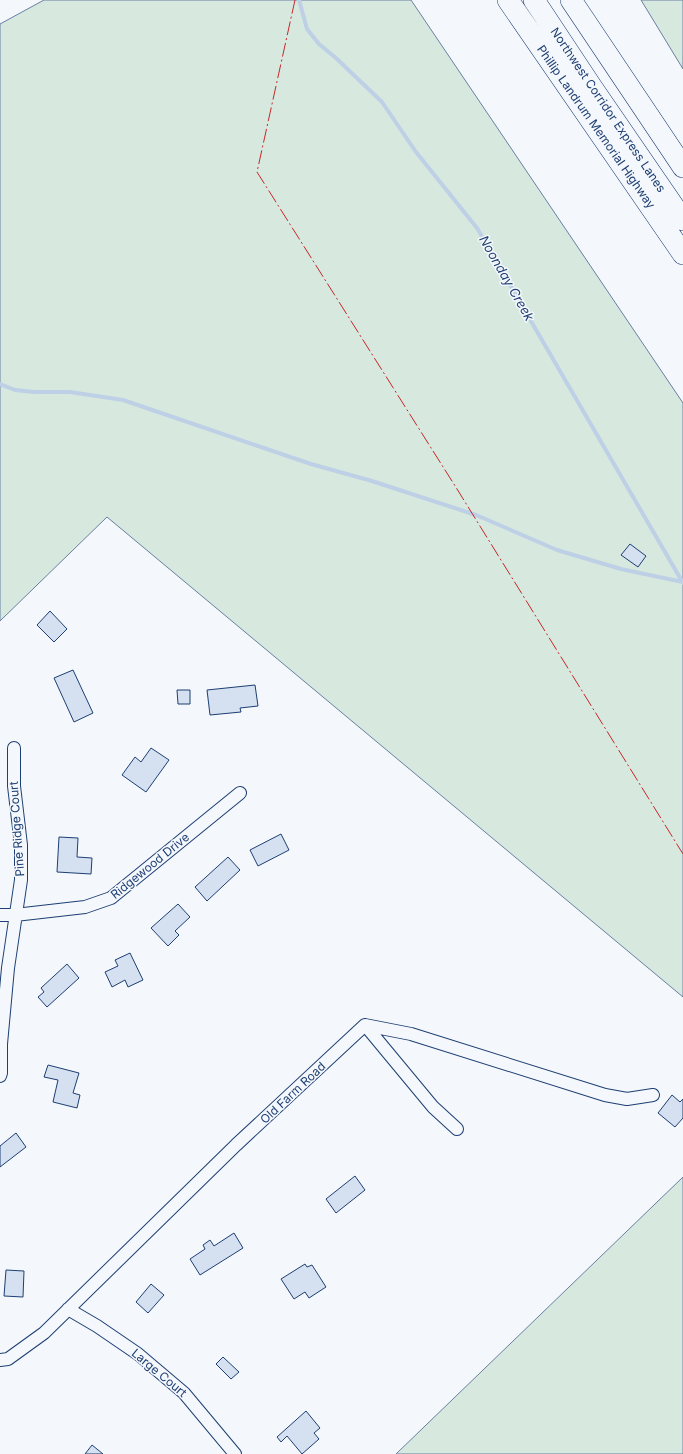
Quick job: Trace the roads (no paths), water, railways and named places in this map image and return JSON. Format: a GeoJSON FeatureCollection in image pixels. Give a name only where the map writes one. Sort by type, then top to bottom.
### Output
{"type":"FeatureCollection","features":[{"type":"Feature","properties":{"kind":"highway","name":"Phillip Landrum Memorial Highway"},"geometry":{"type":"LineString","coordinates":[[508,0],[683,254]]}},
{"type":"Feature","properties":{"kind":"highway","name":"Northwest Corridor Express Lanes"},"geometry":{"type":"LineString","coordinates":[[534,0],[683,220]]}},
{"type":"Feature","properties":{"kind":"highway"},"geometry":{"type":"LineString","coordinates":[[571,0],[683,166]]}},
{"type":"Feature","properties":{"kind":"street","name":"Pine Ridge Court"},"geometry":{"type":"LineString","coordinates":[[0,1076],[1,1044],[8,968],[21,873],[21,845],[14,786],[14,748]]}},
{"type":"Feature","properties":{"kind":"street","name":"Ridgewood Drive"},"geometry":{"type":"LineString","coordinates":[[0,915],[15,915],[85,908],[111,898],[240,793]]}},
{"type":"Feature","properties":{"kind":"street"},"geometry":{"type":"LineString","coordinates":[[365,1025],[411,1034],[605,1095],[627,1099],[653,1095]]}},
{"type":"Feature","properties":{"kind":"street"},"geometry":{"type":"LineString","coordinates":[[365,1025],[433,1107],[457,1129]]}},
{"type":"Feature","properties":{"kind":"street","name":"Old Farm Road"},"geometry":{"type":"LineString","coordinates":[[0,1360],[8,1359],[44,1333],[236,1145],[365,1025]]}},
{"type":"Feature","properties":{"kind":"street","name":"Large Court"},"geometry":{"type":"LineString","coordinates":[[68,1309],[97,1326],[138,1354],[184,1393],[235,1454]]}},
{"type":"Feature","properties":{"kind":"waterway","name":"Noonday Creek"},"geometry":{"type":"LineString","coordinates":[[299,0],[307,29],[319,44],[382,102],[416,152],[477,228],[683,583]]}},
{"type":"Feature","properties":{"kind":"waterway"},"geometry":{"type":"LineString","coordinates":[[0,384],[15,390],[34,392],[70,392],[123,400],[311,464],[372,481],[476,515],[557,550],[621,569],[683,582]]}}]}
